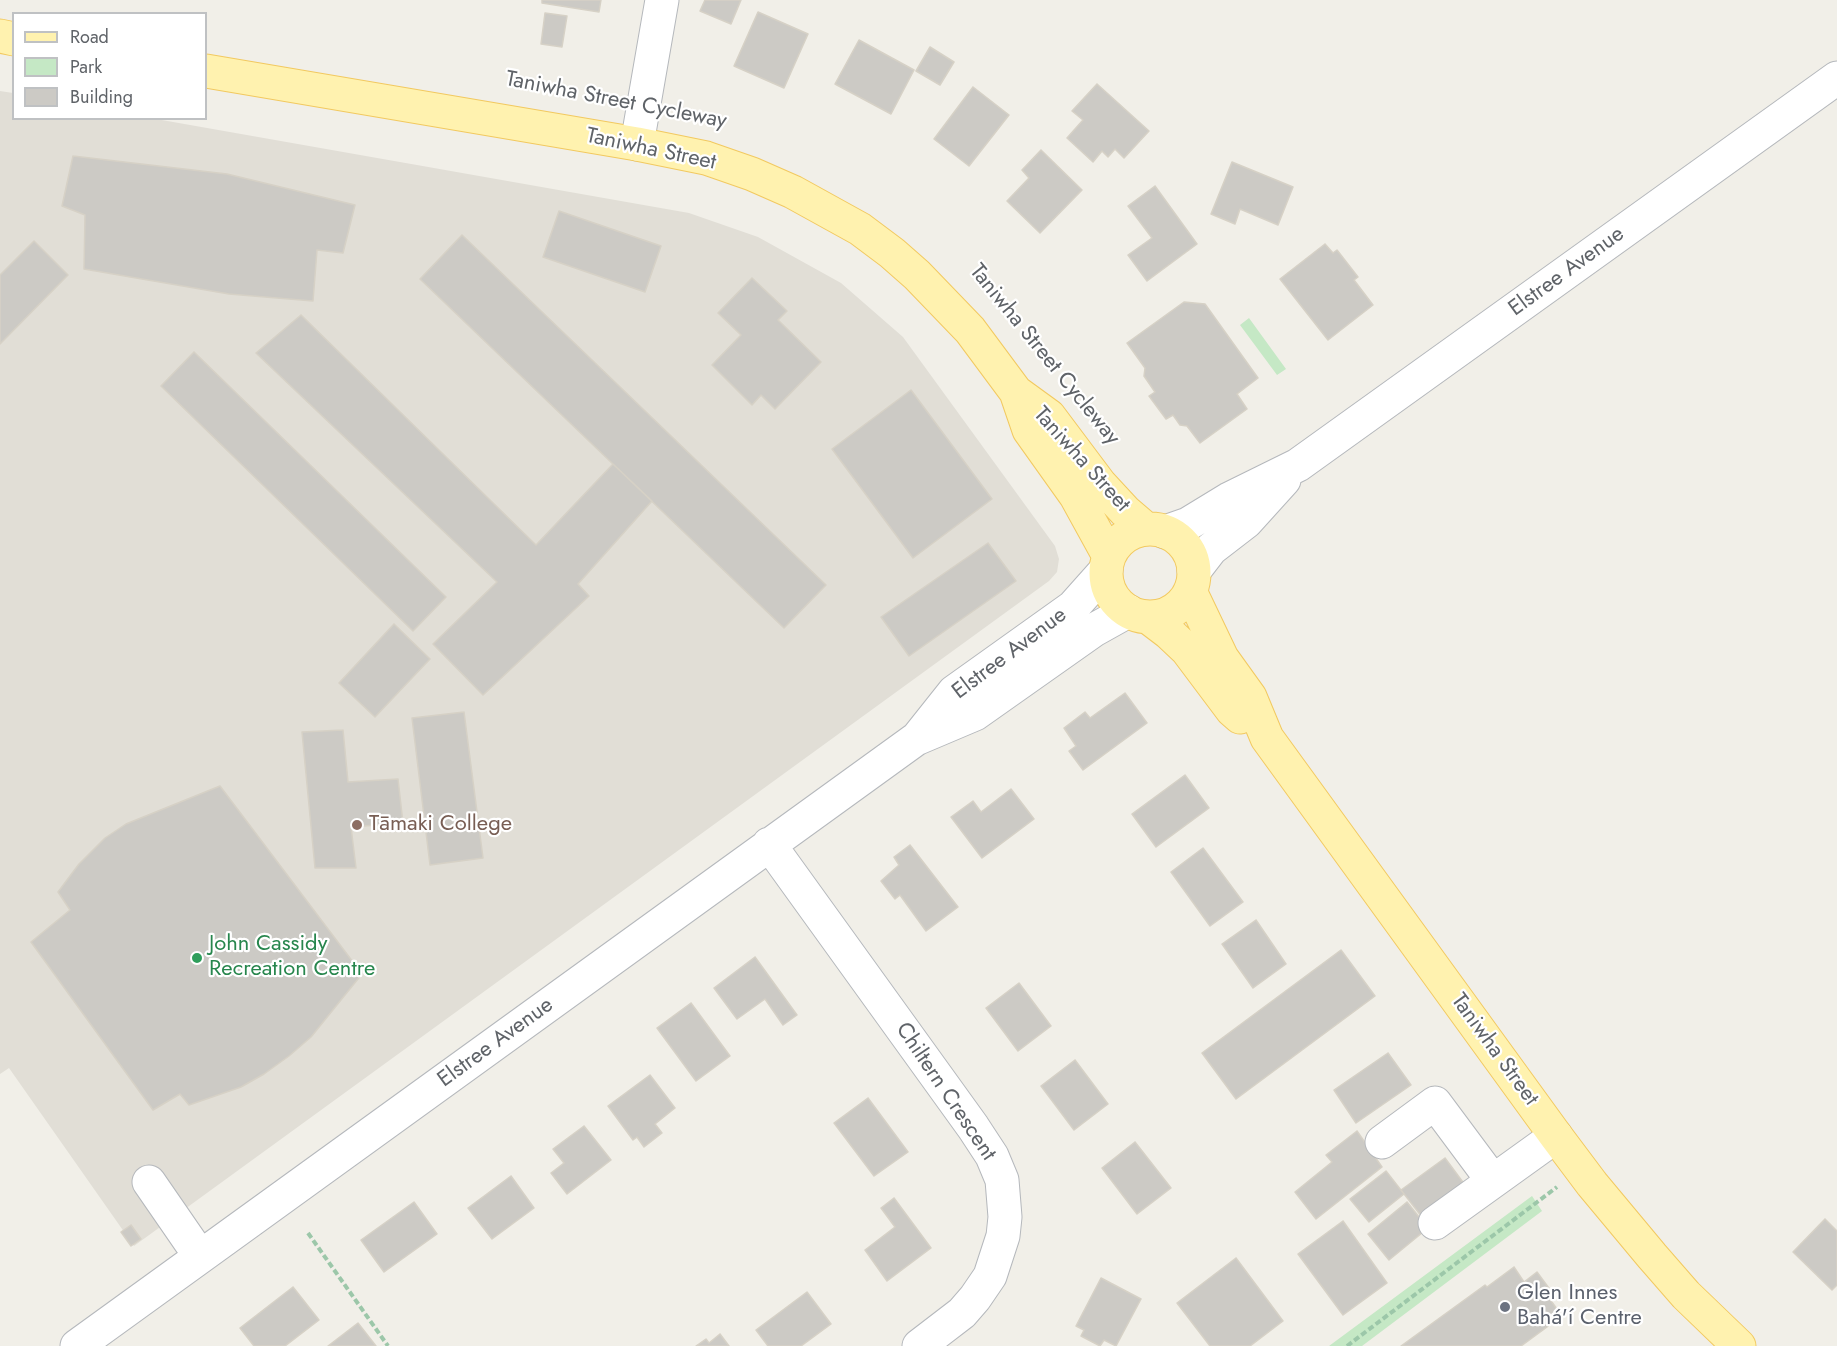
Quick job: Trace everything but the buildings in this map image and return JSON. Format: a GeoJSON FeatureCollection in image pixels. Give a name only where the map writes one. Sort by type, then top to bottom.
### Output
{"type":"FeatureCollection","features":[{"type":"Feature","properties":{"kind":"main road","name":"Taniwha Street"},"geometry":{"type":"LineString","coordinates":[[207,71],[637,144],[706,158],[752,174],[802,196],[860,230],[892,253],[944,301],[970,330],[1016,392],[1048,416],[1100,484],[1125,511],[1156,531]]}},
{"type":"Feature","properties":{"kind":"main road","name":"Taniwha Street"},"geometry":{"type":"LineString","coordinates":[[1016,392],[1029,430],[1076,496],[1108,563]]}},
{"type":"Feature","properties":{"kind":"main road"},"geometry":{"type":"LineString","coordinates":[[1156,531],[1176,538],[1185,547],[1191,559],[1192,581],[1183,602],[1173,611],[1161,616],[1138,614],[1118,603],[1111,594],[1106,582],[1108,563],[1115,546],[1124,537],[1134,532],[1156,531]]}},
{"type":"Feature","properties":{"kind":"main road","name":"Taniwha Street"},"geometry":{"type":"LineString","coordinates":[[1192,581],[1222,658],[1250,697],[1267,738],[1580,1169],[1678,1286],[1739,1346]]}},
{"type":"Feature","properties":{"kind":"main road","name":"Taniwha Street"},"geometry":{"type":"LineString","coordinates":[[1138,614],[1169,633],[1187,650],[1232,710],[1267,738]]}},
{"type":"Feature","properties":{"kind":"street"},"geometry":{"type":"LineString","coordinates":[[637,144],[662,0]]}},
{"type":"Feature","properties":{"kind":"street","name":"Elstree Avenue"},"geometry":{"type":"LineString","coordinates":[[1156,531],[1197,519],[1229,499],[1298,465],[1837,78]]}},
{"type":"Feature","properties":{"kind":"street","name":"Elstree Avenue"},"geometry":{"type":"LineString","coordinates":[[1192,581],[1211,549],[1246,522],[1298,465]]}},
{"type":"Feature","properties":{"kind":"street","name":"Elstree Avenue"},"geometry":{"type":"LineString","coordinates":[[916,739],[954,692],[1065,612],[1088,591],[1108,563]]}},
{"type":"Feature","properties":{"kind":"street","name":"Elstree Avenue"},"geometry":{"type":"LineString","coordinates":[[77,1346],[916,739],[975,714],[1094,630],[1138,614]]}},
{"type":"Feature","properties":{"kind":"street","name":"Chiltern Crescent"},"geometry":{"type":"LineString","coordinates":[[769,844],[973,1127],[992,1156],[1002,1180],[1005,1217],[1003,1236],[990,1276],[962,1313],[919,1346]]}},
{"type":"Feature","properties":{"kind":"street"},"geometry":{"type":"LineString","coordinates":[[1382,1142],[1435,1103],[1492,1181]]}},
{"type":"Feature","properties":{"kind":"street"},"geometry":{"type":"LineString","coordinates":[[1435,1223],[1556,1136]]}},
{"type":"Feature","properties":{"kind":"street"},"geometry":{"type":"LineString","coordinates":[[149,1182],[200,1256]]}},
{"type":"Feature","properties":{"kind":"path"},"geometry":{"type":"LineString","coordinates":[[1347,1346],[1580,1169]]}},
{"type":"Feature","properties":{"kind":"path"},"geometry":{"type":"LineString","coordinates":[[308,1233],[388,1346]]}},
{"type":"Feature","properties":{"kind":"shaded area","name":"Tāmaki College"},"geometry":{"type":"Polygon","coordinates":[[[0,91],[12,93],[12,120],[162,120],[689,213],[758,237],[841,283],[903,337],[1055,546],[1059,559],[1057,572],[1049,581],[134,1246],[9,1068],[0,1074],[0,91]]]}},
{"type":"Feature","properties":{"kind":"green space"},"geometry":{"type":"Polygon","coordinates":[[[1249,318],[1286,369],[1277,375],[1240,325],[1249,318]]]}},
{"type":"Feature","properties":{"kind":"green space"},"geometry":{"type":"Polygon","coordinates":[[[1532,1196],[1542,1211],[1362,1346],[1329,1346],[1532,1196]]]}},
{"type":"Feature","properties":{"kind":"place","name":"Tāmaki College"},"geometry":{"type":"Point","coordinates":[357,825]}},
{"type":"Feature","properties":{"kind":"place","name":"John Cassidy Recreation Centre"},"geometry":{"type":"Point","coordinates":[197,958]}},
{"type":"Feature","properties":{"kind":"place","name":"Glen Innes Bahá'í Centre"},"geometry":{"type":"Point","coordinates":[1505,1307]}}]}
